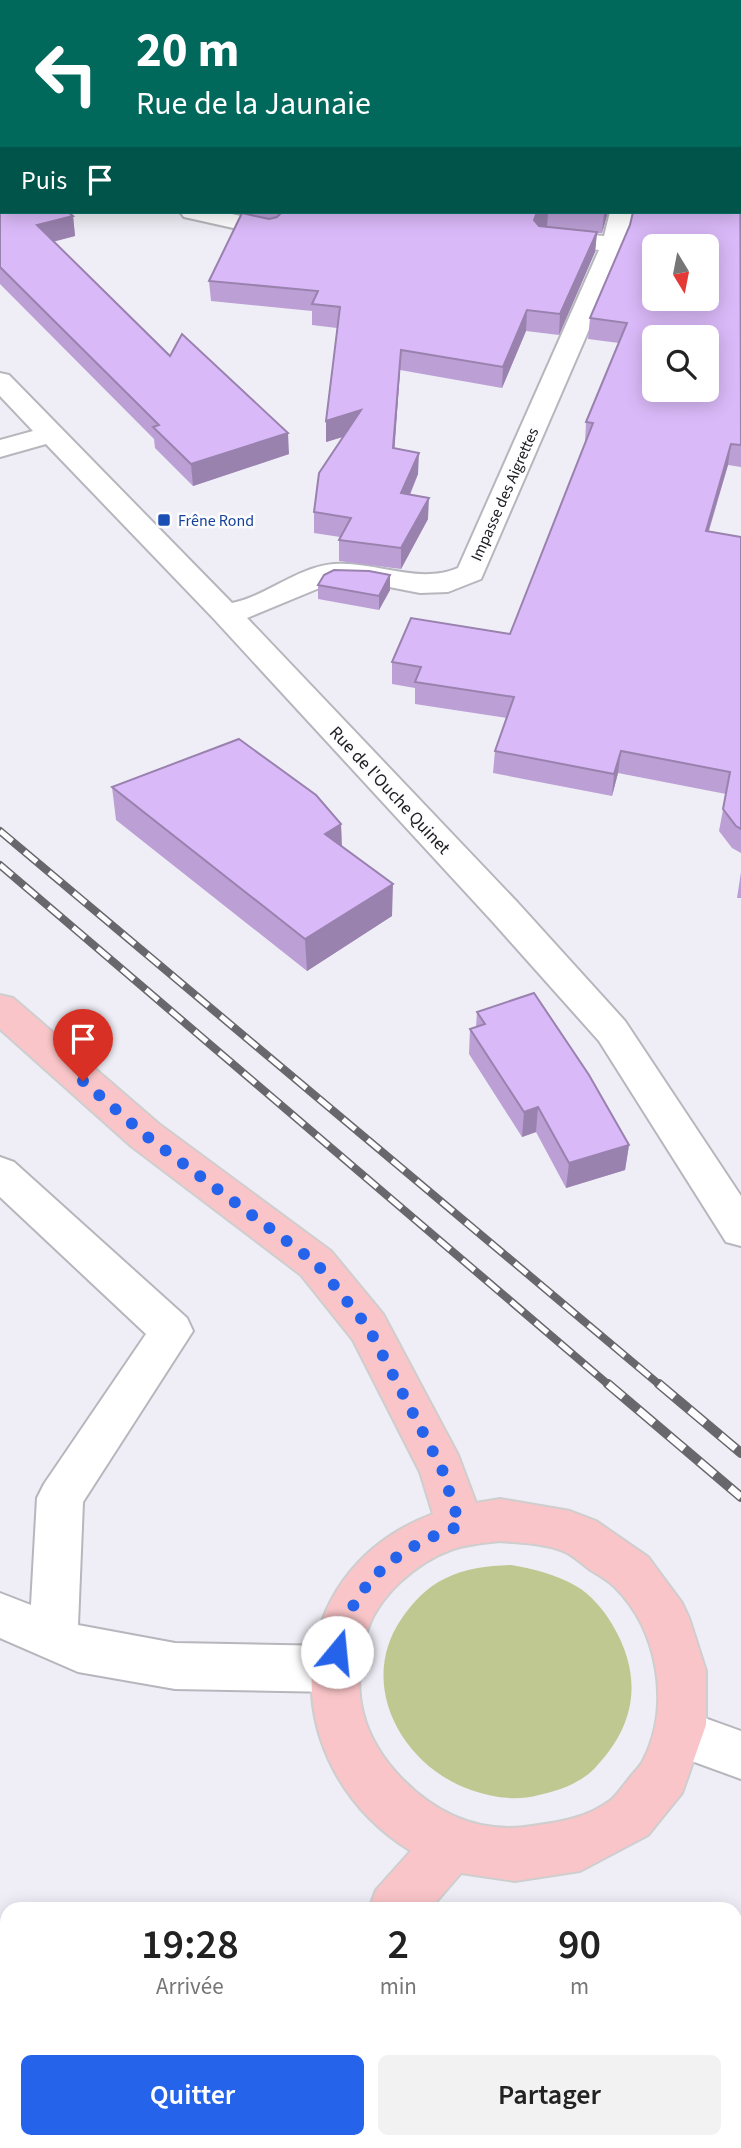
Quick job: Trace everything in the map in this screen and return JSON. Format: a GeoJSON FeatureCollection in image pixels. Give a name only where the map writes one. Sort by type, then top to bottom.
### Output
{"type":"FeatureCollection","features":[{"type":"Feature","properties":{"kind":"main road"},"geometry":{"type":"LineString","coordinates":[[0,1008],[145,1135],[316,1263],[368,1327],[442,1469],[460,1526]]}},
{"type":"Feature","properties":{"kind":"main road"},"geometry":{"type":"LineString","coordinates":[[500,1520],[540,1524],[580,1536],[616,1556],[646,1583],[669,1617],[685,1654],[690,1695],[685,1735],[671,1772],[647,1803],[616,1829],[579,1847],[538,1856],[494,1855],[453,1844],[401,1815],[362,1773],[339,1723],[334,1669],[340,1636],[354,1604],[373,1577],[398,1555],[428,1536],[460,1526],[500,1520]]}},
{"type":"Feature","properties":{"kind":"main road"},"geometry":{"type":"LineString","coordinates":[[401,1902],[453,1844]]}},
{"type":"Feature","properties":{"kind":"street"},"geometry":{"type":"LineString","coordinates":[[201,214],[269,229]]}},
{"type":"Feature","properties":{"kind":"street"},"geometry":{"type":"LineString","coordinates":[[547,238],[614,244],[622,214]]}},
{"type":"Feature","properties":{"kind":"street","name":"Impasse des Aigrettes"},"geometry":{"type":"LineString","coordinates":[[225,613],[247,608],[309,580],[333,573],[369,574],[420,584],[448,583],[470,573],[614,244]]}},
{"type":"Feature","properties":{"kind":"street","name":"Rue de l'Ouche Quinet"},"geometry":{"type":"LineString","coordinates":[[0,381],[225,613],[505,912],[612,1031],[741,1230]]}},
{"type":"Feature","properties":{"kind":"street"},"geometry":{"type":"LineString","coordinates":[[0,449],[52,434]]}},
{"type":"Feature","properties":{"kind":"street"},"geometry":{"type":"LineString","coordinates":[[0,1173],[172,1331],[60,1498],[53,1637]]}},
{"type":"Feature","properties":{"kind":"street"},"geometry":{"type":"LineString","coordinates":[[0,1615],[78,1648],[175,1666],[334,1669]]}},
{"type":"Feature","properties":{"kind":"street"},"geometry":{"type":"LineString","coordinates":[[685,1735],[741,1755]]}},
{"type":"Feature","properties":{"kind":"green space"},"geometry":{"type":"Polygon","coordinates":[[[511,1565],[560,1578],[581,1589],[591,1598],[609,1619],[622,1643],[631,1681],[631,1699],[620,1734],[595,1768],[583,1778],[561,1789],[531,1797],[514,1798],[496,1797],[471,1790],[446,1778],[425,1762],[407,1742],[393,1720],[385,1695],[384,1669],[389,1643],[402,1618],[426,1591],[460,1572],[511,1565]]]}},
{"type":"Feature","properties":{"kind":"building"},"geometry":{"type":"Polygon","coordinates":[[[0,214],[70,214],[73,216],[37,225],[170,356],[182,334],[288,433],[191,464],[153,427],[159,425],[0,267],[0,214]]]}},
{"type":"Feature","properties":{"kind":"building"},"geometry":{"type":"Polygon","coordinates":[[[242,214],[269,219],[280,214],[536,214],[534,220],[539,226],[597,232],[560,314],[527,310],[503,367],[401,350],[393,448],[419,453],[401,493],[429,498],[401,548],[339,540],[351,518],[314,512],[319,473],[361,410],[326,421],[340,307],[312,304],[318,291],[209,281],[242,214]]]}},
{"type":"Feature","properties":{"kind":"building"},"geometry":{"type":"Polygon","coordinates":[[[633,214],[740,214],[741,445],[731,444],[706,531],[741,537],[741,829],[723,809],[730,772],[621,751],[614,774],[495,751],[514,697],[415,682],[421,667],[392,662],[411,618],[510,634],[593,423],[586,422],[627,323],[590,318],[633,214]]]}},
{"type":"Feature","properties":{"kind":"building"},"geometry":{"type":"Polygon","coordinates":[[[334,570],[369,571],[390,575],[379,596],[318,585],[324,575],[334,570]]]}},
{"type":"Feature","properties":{"kind":"building"},"geometry":{"type":"Polygon","coordinates":[[[239,739],[316,795],[341,824],[325,834],[393,884],[305,939],[112,787],[239,739]]]}},
{"type":"Feature","properties":{"kind":"building"},"geometry":{"type":"Polygon","coordinates":[[[534,993],[589,1075],[629,1145],[569,1163],[538,1107],[524,1112],[470,1029],[485,1024],[477,1012],[534,993]]]}},
{"type":"Feature","properties":{"kind":"railway"},"geometry":{"type":"LineString","coordinates":[[0,831],[661,1386]]}},
{"type":"Feature","properties":{"kind":"railway"},"geometry":{"type":"LineString","coordinates":[[0,865],[610,1386]]}},
{"type":"Feature","properties":{"kind":"railway"},"geometry":{"type":"LineString","coordinates":[[608,1384],[741,1497]]}},
{"type":"Feature","properties":{"kind":"railway"},"geometry":{"type":"LineString","coordinates":[[659,1384],[741,1453]]}},
{"type":"Feature","properties":{"kind":"place","name":"Frêne Rond"},"geometry":{"type":"Point","coordinates":[164,520]}},
{"type":"Feature","properties":{"kind":"route"},"geometry":{"type":"LineString","coordinates":[[83,1081],[145,1135],[316,1263],[368,1327],[442,1469],[460,1526],[428,1536],[398,1555],[373,1577],[354,1604],[340,1636],[337,1652]]}}]}
